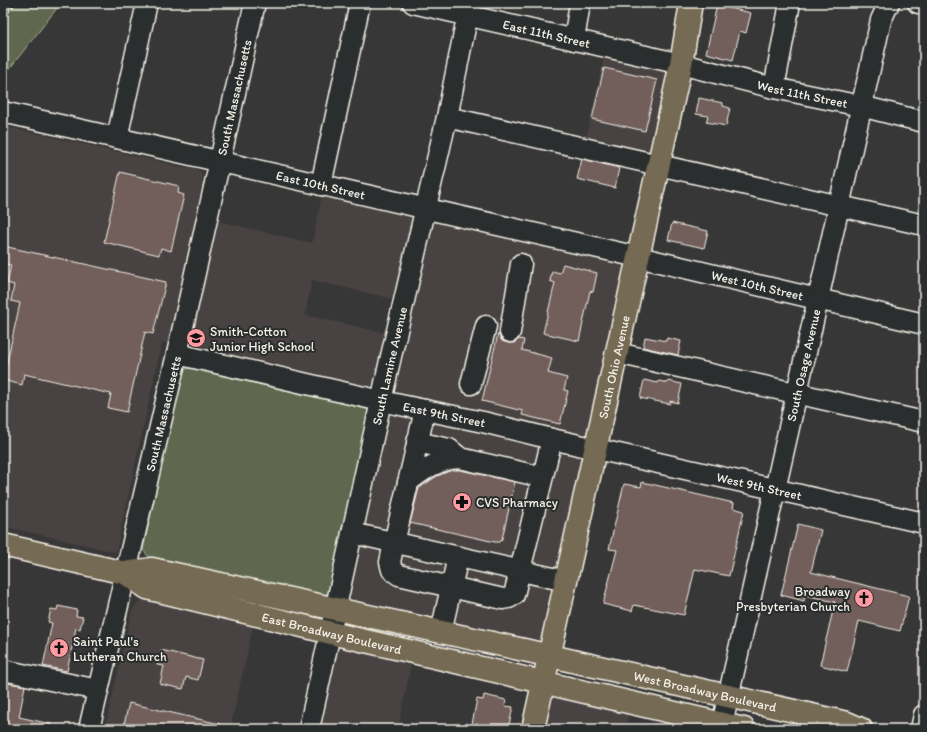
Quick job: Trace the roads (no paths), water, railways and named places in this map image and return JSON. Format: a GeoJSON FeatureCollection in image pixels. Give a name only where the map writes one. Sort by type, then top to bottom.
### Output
{"type":"FeatureCollection","features":[{"type":"Feature","properties":{"kind":"main road","name":"South Ohio Avenue"},"geometry":{"type":"LineString","coordinates":[[533,729],[681,64],[691,3]]}},
{"type":"Feature","properties":{"kind":"main road","name":"East Broadway Boulevard"},"geometry":{"type":"LineString","coordinates":[[3,545],[125,573],[152,570],[549,656]]}},
{"type":"Feature","properties":{"kind":"main road","name":"East Broadway Boulevard"},"geometry":{"type":"LineString","coordinates":[[125,573],[147,588],[331,633],[543,682]]}},
{"type":"Feature","properties":{"kind":"main road","name":"West Broadway Boulevard"},"geometry":{"type":"LineString","coordinates":[[549,656],[847,723],[861,729]]}},
{"type":"Feature","properties":{"kind":"main road"},"geometry":{"type":"LineString","coordinates":[[543,682],[722,727],[744,729]]}},
{"type":"Feature","properties":{"kind":"street"},"geometry":{"type":"LineString","coordinates":[[117,138],[147,3]]}},
{"type":"Feature","properties":{"kind":"street","name":"South Massachusetts"},"geometry":{"type":"LineString","coordinates":[[89,729],[177,354],[255,3]]}},
{"type":"Feature","properties":{"kind":"street"},"geometry":{"type":"LineString","coordinates":[[321,185],[360,3]]}},
{"type":"Feature","properties":{"kind":"street","name":"East 11th Street"},"geometry":{"type":"LineString","coordinates":[[412,3],[468,9],[574,40],[681,64]]}},
{"type":"Feature","properties":{"kind":"street"},"geometry":{"type":"LineString","coordinates":[[574,40],[580,3]]}},
{"type":"Feature","properties":{"kind":"street"},"geometry":{"type":"LineString","coordinates":[[774,88],[790,3]]}},
{"type":"Feature","properties":{"kind":"street","name":"South Osage Avenue"},"geometry":{"type":"LineString","coordinates":[[722,727],[861,106],[881,20],[889,3]]}},
{"type":"Feature","properties":{"kind":"street"},"geometry":{"type":"LineString","coordinates":[[918,3],[924,4]]}},
{"type":"Feature","properties":{"kind":"street","name":"South Lamine Avenue"},"geometry":{"type":"LineString","coordinates":[[309,729],[381,401],[446,117],[468,9]]}},
{"type":"Feature","properties":{"kind":"street","name":"West 11th Street"},"geometry":{"type":"LineString","coordinates":[[681,64],[774,88],[861,106],[924,122]]}},
{"type":"Feature","properties":{"kind":"street","name":"East 10th Street"},"geometry":{"type":"LineString","coordinates":[[3,112],[638,257]]}},
{"type":"Feature","properties":{"kind":"street"},"geometry":{"type":"LineString","coordinates":[[446,117],[924,225]]}},
{"type":"Feature","properties":{"kind":"street","name":"West 10th Street"},"geometry":{"type":"LineString","coordinates":[[638,257],[924,324]]}},
{"type":"Feature","properties":{"kind":"street"},"geometry":{"type":"LineString","coordinates":[[510,332],[522,264]]}},
{"type":"Feature","properties":{"kind":"street"},"geometry":{"type":"LineString","coordinates":[[471,384],[486,326]]}},
{"type":"Feature","properties":{"kind":"street"},"geometry":{"type":"LineString","coordinates":[[617,353],[924,422]]}},
{"type":"Feature","properties":{"kind":"street","name":"East 9th Street"},"geometry":{"type":"LineString","coordinates":[[177,354],[595,448]]}},
{"type":"Feature","properties":{"kind":"street"},"geometry":{"type":"LineString","coordinates":[[425,410],[390,562],[392,570],[399,575],[503,599],[514,595],[552,439]]}},
{"type":"Feature","properties":{"kind":"street"},"geometry":{"type":"LineString","coordinates":[[417,442],[449,449],[460,458]]}},
{"type":"Feature","properties":{"kind":"street","name":"West 9th Street"},"geometry":{"type":"LineString","coordinates":[[595,448],[924,523]]}},
{"type":"Feature","properties":{"kind":"street"},"geometry":{"type":"LineString","coordinates":[[408,482],[417,475],[437,464],[447,460],[460,458],[542,477]]}},
{"type":"Feature","properties":{"kind":"street"},"geometry":{"type":"LineString","coordinates":[[352,533],[566,581]]}},
{"type":"Feature","properties":{"kind":"street"},"geometry":{"type":"LineString","coordinates":[[441,632],[458,557]]}},
{"type":"Feature","properties":{"kind":"street"},"geometry":{"type":"LineString","coordinates":[[3,670],[98,690]]}},
{"type":"Feature","properties":{"kind":"street"},"geometry":{"type":"LineString","coordinates":[[921,729],[924,715]]}},
{"type":"Feature","properties":{"kind":"place","name":"Smith-Cotton Junior High School"},"geometry":{"type":"Point","coordinates":[196,338]}},
{"type":"Feature","properties":{"kind":"place","name":"CVS Pharmacy"},"geometry":{"type":"Point","coordinates":[462,502]}},
{"type":"Feature","properties":{"kind":"place","name":"Broadway Presbyterian Church"},"geometry":{"type":"Point","coordinates":[864,598]}},
{"type":"Feature","properties":{"kind":"place","name":"Saint Paul's Lutheran Church"},"geometry":{"type":"Point","coordinates":[59,648]}}]}
